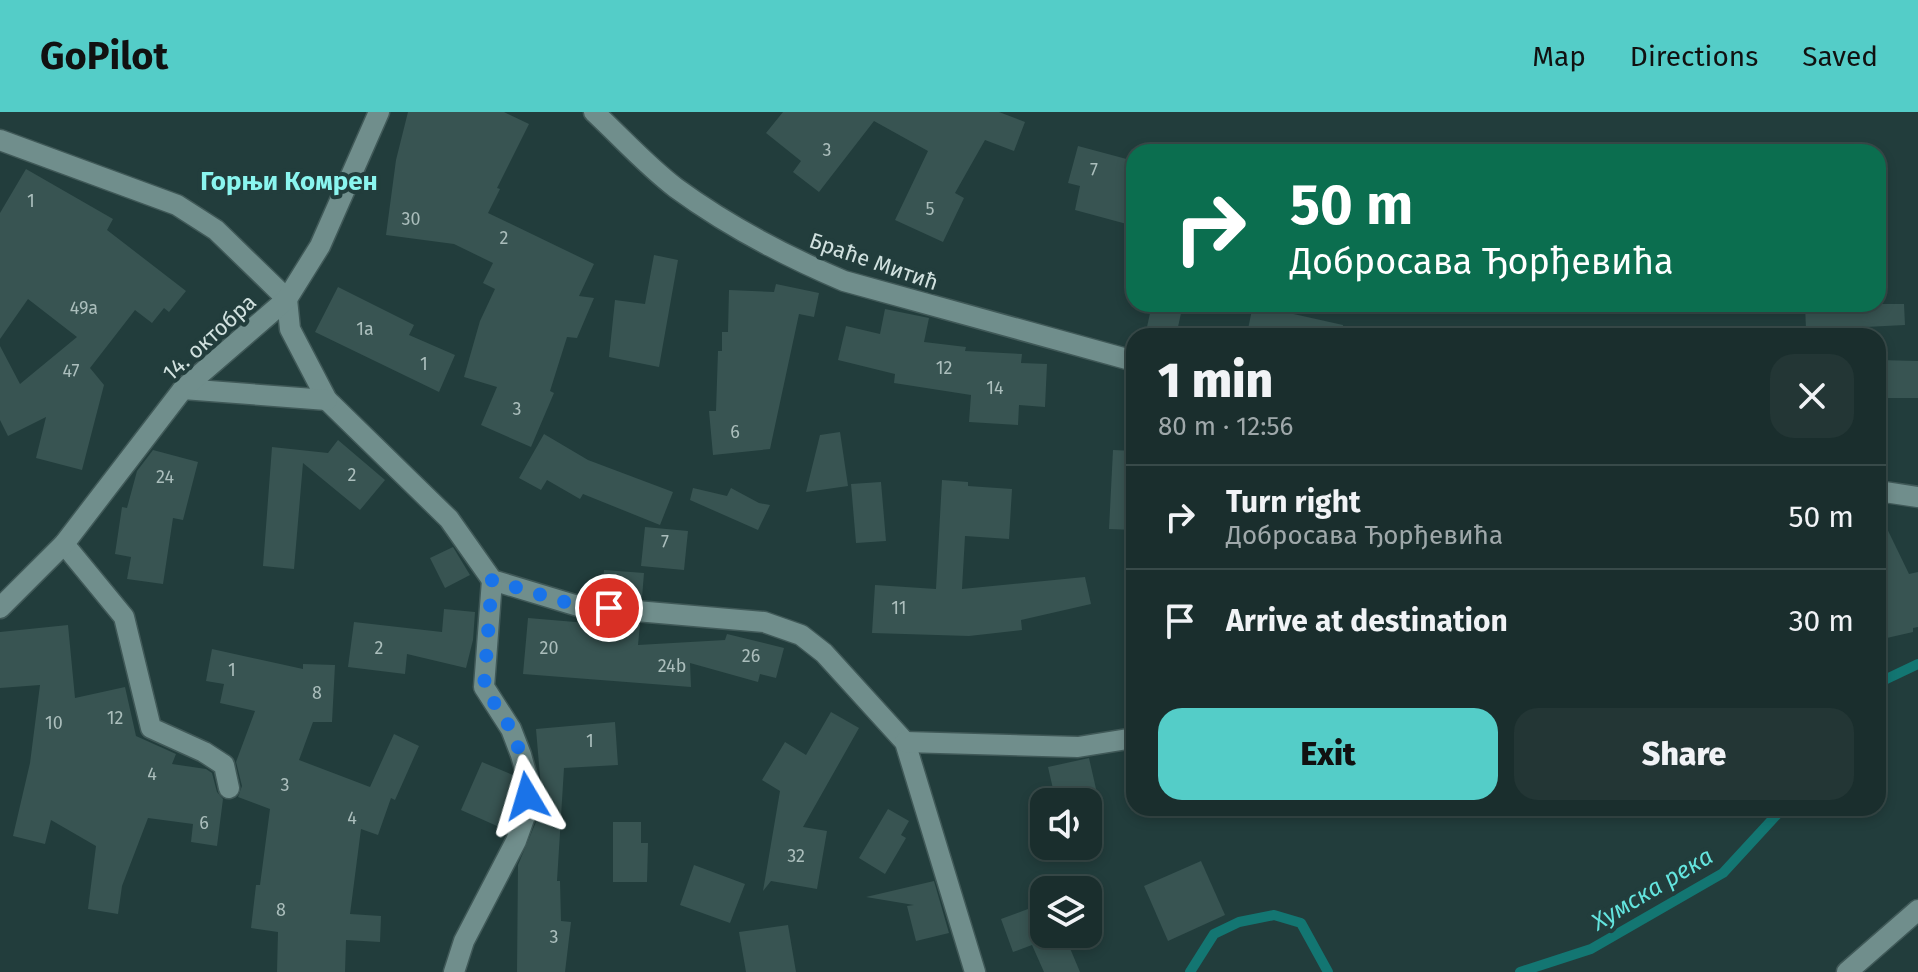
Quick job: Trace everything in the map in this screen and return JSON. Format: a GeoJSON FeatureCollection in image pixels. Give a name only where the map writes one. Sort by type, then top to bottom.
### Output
{"type":"FeatureCollection","features":[{"type":"Feature","properties":{"kind":"street","name":"14. октобра"},"geometry":{"type":"LineString","coordinates":[[0,608],[64,544],[183,389],[287,299],[320,246],[379,112]]}},
{"type":"Feature","properties":{"kind":"street","name":"Браће Митић"},"geometry":{"type":"LineString","coordinates":[[594,112],[675,187],[798,262],[858,285],[1126,359]]}},
{"type":"Feature","properties":{"kind":"street"},"geometry":{"type":"LineString","coordinates":[[0,140],[177,205],[216,230],[287,299],[290,329],[327,400],[449,519],[492,580],[578,606],[764,622],[801,635],[824,653],[905,742],[975,972]]}},
{"type":"Feature","properties":{"kind":"street"},"geometry":{"type":"LineString","coordinates":[[183,389],[327,400]]}},
{"type":"Feature","properties":{"kind":"street"},"geometry":{"type":"LineString","coordinates":[[1886,492],[1918,497]]}},
{"type":"Feature","properties":{"kind":"street"},"geometry":{"type":"LineString","coordinates":[[64,544],[124,617],[151,728],[204,752],[224,765],[229,788]]}},
{"type":"Feature","properties":{"kind":"street"},"geometry":{"type":"LineString","coordinates":[[454,972],[464,941],[516,841],[526,813],[528,780],[521,755],[511,729],[484,687],[492,580]]}},
{"type":"Feature","properties":{"kind":"street"},"geometry":{"type":"LineString","coordinates":[[905,742],[1078,747],[1126,739]]}},
{"type":"Feature","properties":{"kind":"street"},"geometry":{"type":"LineString","coordinates":[[1847,972],[1918,910]]}},
{"type":"Feature","properties":{"kind":"building"},"geometry":{"type":"Polygon","coordinates":[[[408,112],[504,112],[529,124],[488,213],[594,264],[579,296],[594,298],[577,338],[567,337],[550,391],[554,393],[531,447],[481,425],[497,387],[464,377],[480,321],[495,289],[483,283],[493,263],[454,244],[386,235],[396,160],[408,112]]]}},
{"type":"Feature","properties":{"kind":"building"},"geometry":{"type":"Polygon","coordinates":[[[783,112],[999,112],[1025,122],[1014,151],[985,140],[955,193],[964,198],[943,242],[895,220],[928,151],[874,121],[819,192],[793,172],[801,161],[766,133],[783,112]]]}},
{"type":"Feature","properties":{"kind":"building"},"geometry":{"type":"Polygon","coordinates":[[[1078,146],[1126,159],[1126,224],[1075,210],[1080,186],[1068,183],[1078,146]]]}},
{"type":"Feature","properties":{"kind":"building"},"geometry":{"type":"Polygon","coordinates":[[[26,169],[113,219],[107,230],[186,291],[169,312],[164,308],[152,323],[135,310],[90,368],[104,385],[82,470],[36,458],[46,417],[8,436],[0,420],[0,346],[20,384],[77,337],[28,299],[0,339],[0,213],[26,169]]]}},
{"type":"Feature","properties":{"kind":"building"},"geometry":{"type":"Polygon","coordinates":[[[654,255],[678,260],[659,367],[609,357],[615,300],[645,304],[654,255]]]}},
{"type":"Feature","properties":{"kind":"building"},"geometry":{"type":"Polygon","coordinates":[[[776,284],[819,293],[814,317],[799,314],[770,449],[713,455],[709,411],[716,411],[718,351],[722,351],[722,332],[728,332],[729,290],[774,292],[776,284]]]}},
{"type":"Feature","properties":{"kind":"building"},"geometry":{"type":"Polygon","coordinates":[[[338,287],[414,325],[409,335],[455,355],[439,392],[315,332],[338,287]]]}},
{"type":"Feature","properties":{"kind":"building"},"geometry":{"type":"Polygon","coordinates":[[[1886,304],[1904,304],[1905,325],[1806,328],[1805,312],[1886,312],[1886,304]]]}},
{"type":"Feature","properties":{"kind":"building"},"geometry":{"type":"Polygon","coordinates":[[[885,309],[929,318],[924,342],[966,347],[965,351],[1022,354],[1021,363],[1047,364],[1045,407],[1019,405],[1018,425],[969,422],[971,395],[894,383],[895,374],[838,360],[846,326],[880,334],[885,309]]]}},
{"type":"Feature","properties":{"kind":"building"},"geometry":{"type":"Polygon","coordinates":[[[1150,312],[1181,312],[1178,328],[1147,328],[1150,312]]]}},
{"type":"Feature","properties":{"kind":"building"},"geometry":{"type":"Polygon","coordinates":[[[1252,312],[1284,312],[1343,325],[1343,328],[1248,328],[1252,312]]]}},
{"type":"Feature","properties":{"kind":"building"},"geometry":{"type":"Polygon","coordinates":[[[1886,360],[1918,361],[1918,398],[1886,398],[1886,360]]]}},
{"type":"Feature","properties":{"kind":"building"},"geometry":{"type":"Polygon","coordinates":[[[840,432],[848,486],[806,492],[820,435],[840,432]]]}},
{"type":"Feature","properties":{"kind":"building"},"geometry":{"type":"Polygon","coordinates":[[[544,434],[588,460],[673,492],[660,525],[583,494],[580,499],[547,480],[541,490],[519,478],[544,434]]]}},
{"type":"Feature","properties":{"kind":"building"},"geometry":{"type":"Polygon","coordinates":[[[338,440],[385,480],[360,510],[303,463],[294,569],[263,566],[272,447],[328,453],[338,440]]]}},
{"type":"Feature","properties":{"kind":"building"},"geometry":{"type":"Polygon","coordinates":[[[153,450],[198,462],[183,520],[173,518],[163,584],[127,579],[131,557],[115,554],[122,507],[127,508],[137,471],[153,450]]]}},
{"type":"Feature","properties":{"kind":"building"},"geometry":{"type":"Polygon","coordinates":[[[1113,450],[1126,451],[1126,530],[1109,529],[1113,450]]]}},
{"type":"Feature","properties":{"kind":"building"},"geometry":{"type":"Polygon","coordinates":[[[942,480],[968,482],[968,486],[1012,489],[1009,539],[965,536],[962,589],[1085,577],[1091,604],[1021,620],[1022,630],[969,636],[872,633],[875,585],[936,589],[942,480]]]}},
{"type":"Feature","properties":{"kind":"building"},"geometry":{"type":"Polygon","coordinates":[[[881,482],[886,541],[856,543],[851,484],[881,482]]]}},
{"type":"Feature","properties":{"kind":"building"},"geometry":{"type":"Polygon","coordinates":[[[693,488],[727,496],[731,488],[759,503],[770,505],[758,530],[690,500],[693,488]]]}},
{"type":"Feature","properties":{"kind":"building"},"geometry":{"type":"Polygon","coordinates":[[[645,527],[688,531],[684,570],[641,566],[645,527]]]}},
{"type":"Feature","properties":{"kind":"building"},"geometry":{"type":"Polygon","coordinates":[[[1886,527],[1909,574],[1918,572],[1918,627],[1913,628],[1913,632],[1886,638],[1886,527]]]}},
{"type":"Feature","properties":{"kind":"building"},"geometry":{"type":"Polygon","coordinates":[[[453,547],[470,575],[445,588],[430,558],[453,547]]]}},
{"type":"Feature","properties":{"kind":"building"},"geometry":{"type":"Polygon","coordinates":[[[604,570],[644,573],[642,598],[602,595],[604,570]]]}},
{"type":"Feature","properties":{"kind":"building"},"geometry":{"type":"Polygon","coordinates":[[[444,609],[475,612],[473,640],[466,668],[407,654],[405,674],[348,667],[354,622],[442,632],[444,609]]]}},
{"type":"Feature","properties":{"kind":"building"},"geometry":{"type":"Polygon","coordinates":[[[528,618],[640,624],[638,645],[725,640],[727,634],[784,648],[776,678],[760,674],[758,682],[690,663],[691,687],[523,674],[528,618]]]}},
{"type":"Feature","properties":{"kind":"building"},"geometry":{"type":"Polygon","coordinates":[[[68,625],[75,698],[125,687],[136,736],[176,754],[172,764],[206,769],[212,773],[217,792],[223,799],[217,846],[191,842],[193,824],[148,818],[122,886],[118,914],[88,909],[96,846],[51,820],[45,844],[13,836],[30,763],[40,685],[0,688],[0,632],[68,625]]]}},
{"type":"Feature","properties":{"kind":"building"},"geometry":{"type":"Polygon","coordinates":[[[212,649],[303,669],[303,664],[335,665],[332,722],[313,722],[299,760],[370,787],[394,734],[419,746],[395,800],[391,798],[378,835],[361,829],[350,914],[381,916],[380,942],[346,940],[345,972],[277,972],[278,932],[251,928],[270,809],[238,797],[242,786],[236,762],[255,711],[220,703],[224,684],[206,681],[212,649]]]}},
{"type":"Feature","properties":{"kind":"building"},"geometry":{"type":"Polygon","coordinates":[[[831,712],[859,728],[803,827],[827,831],[817,889],[771,881],[763,891],[780,791],[762,780],[785,742],[806,755],[831,712]]]}},
{"type":"Feature","properties":{"kind":"building"},"geometry":{"type":"Polygon","coordinates":[[[615,722],[618,765],[564,768],[557,881],[560,881],[561,921],[571,922],[565,972],[517,972],[518,865],[538,817],[541,788],[536,729],[615,722]]]}},
{"type":"Feature","properties":{"kind":"building"},"geometry":{"type":"Polygon","coordinates":[[[1089,758],[1096,788],[1053,788],[1048,767],[1089,758]]]}},
{"type":"Feature","properties":{"kind":"building"},"geometry":{"type":"Polygon","coordinates":[[[482,762],[513,775],[513,810],[506,830],[461,810],[482,762]]]}},
{"type":"Feature","properties":{"kind":"building"},"geometry":{"type":"Polygon","coordinates":[[[888,809],[909,821],[901,835],[906,838],[885,874],[859,858],[888,809]]]}},
{"type":"Feature","properties":{"kind":"building"},"geometry":{"type":"Polygon","coordinates":[[[613,822],[641,822],[641,843],[648,843],[647,882],[613,882],[613,822]]]}},
{"type":"Feature","properties":{"kind":"building"},"geometry":{"type":"Polygon","coordinates":[[[1201,861],[1225,915],[1168,941],[1144,886],[1201,861]]]}},
{"type":"Feature","properties":{"kind":"building"},"geometry":{"type":"Polygon","coordinates":[[[694,865],[745,884],[730,923],[680,905],[694,865]]]}},
{"type":"Feature","properties":{"kind":"building"},"geometry":{"type":"Polygon","coordinates":[[[934,881],[949,933],[916,941],[907,906],[914,905],[866,897],[934,881]]]}},
{"type":"Feature","properties":{"kind":"building"},"geometry":{"type":"Polygon","coordinates":[[[1030,908],[1030,946],[1013,952],[1001,919],[1030,908]]]}},
{"type":"Feature","properties":{"kind":"building"},"geometry":{"type":"Polygon","coordinates":[[[788,925],[796,972],[746,972],[739,932],[788,925]]]}},
{"type":"Feature","properties":{"kind":"building"},"geometry":{"type":"Polygon","coordinates":[[[1033,948],[1070,948],[1080,972],[1044,972],[1033,948]]]}},
{"type":"Feature","properties":{"kind":"waterway","name":"Хумска река"},"geometry":{"type":"LineString","coordinates":[[1886,679],[1918,664]]}},
{"type":"Feature","properties":{"kind":"waterway","name":"Хумска река"},"geometry":{"type":"LineString","coordinates":[[1520,972],[1591,949],[1723,873],[1776,816]]}},
{"type":"Feature","properties":{"kind":"waterway","name":"Хумска река"},"geometry":{"type":"LineString","coordinates":[[1190,972],[1214,934],[1239,922],[1274,915],[1301,923],[1328,972]]}},
{"type":"Feature","properties":{"kind":"district","name":"Горњи Комрен"},"geometry":{"type":"Point","coordinates":[289,181]}},
{"type":"Feature","properties":{"kind":"route"},"geometry":{"type":"LineString","coordinates":[[527,796],[528,780],[511,729],[484,687],[492,580],[578,606],[609,608]]}}]}
